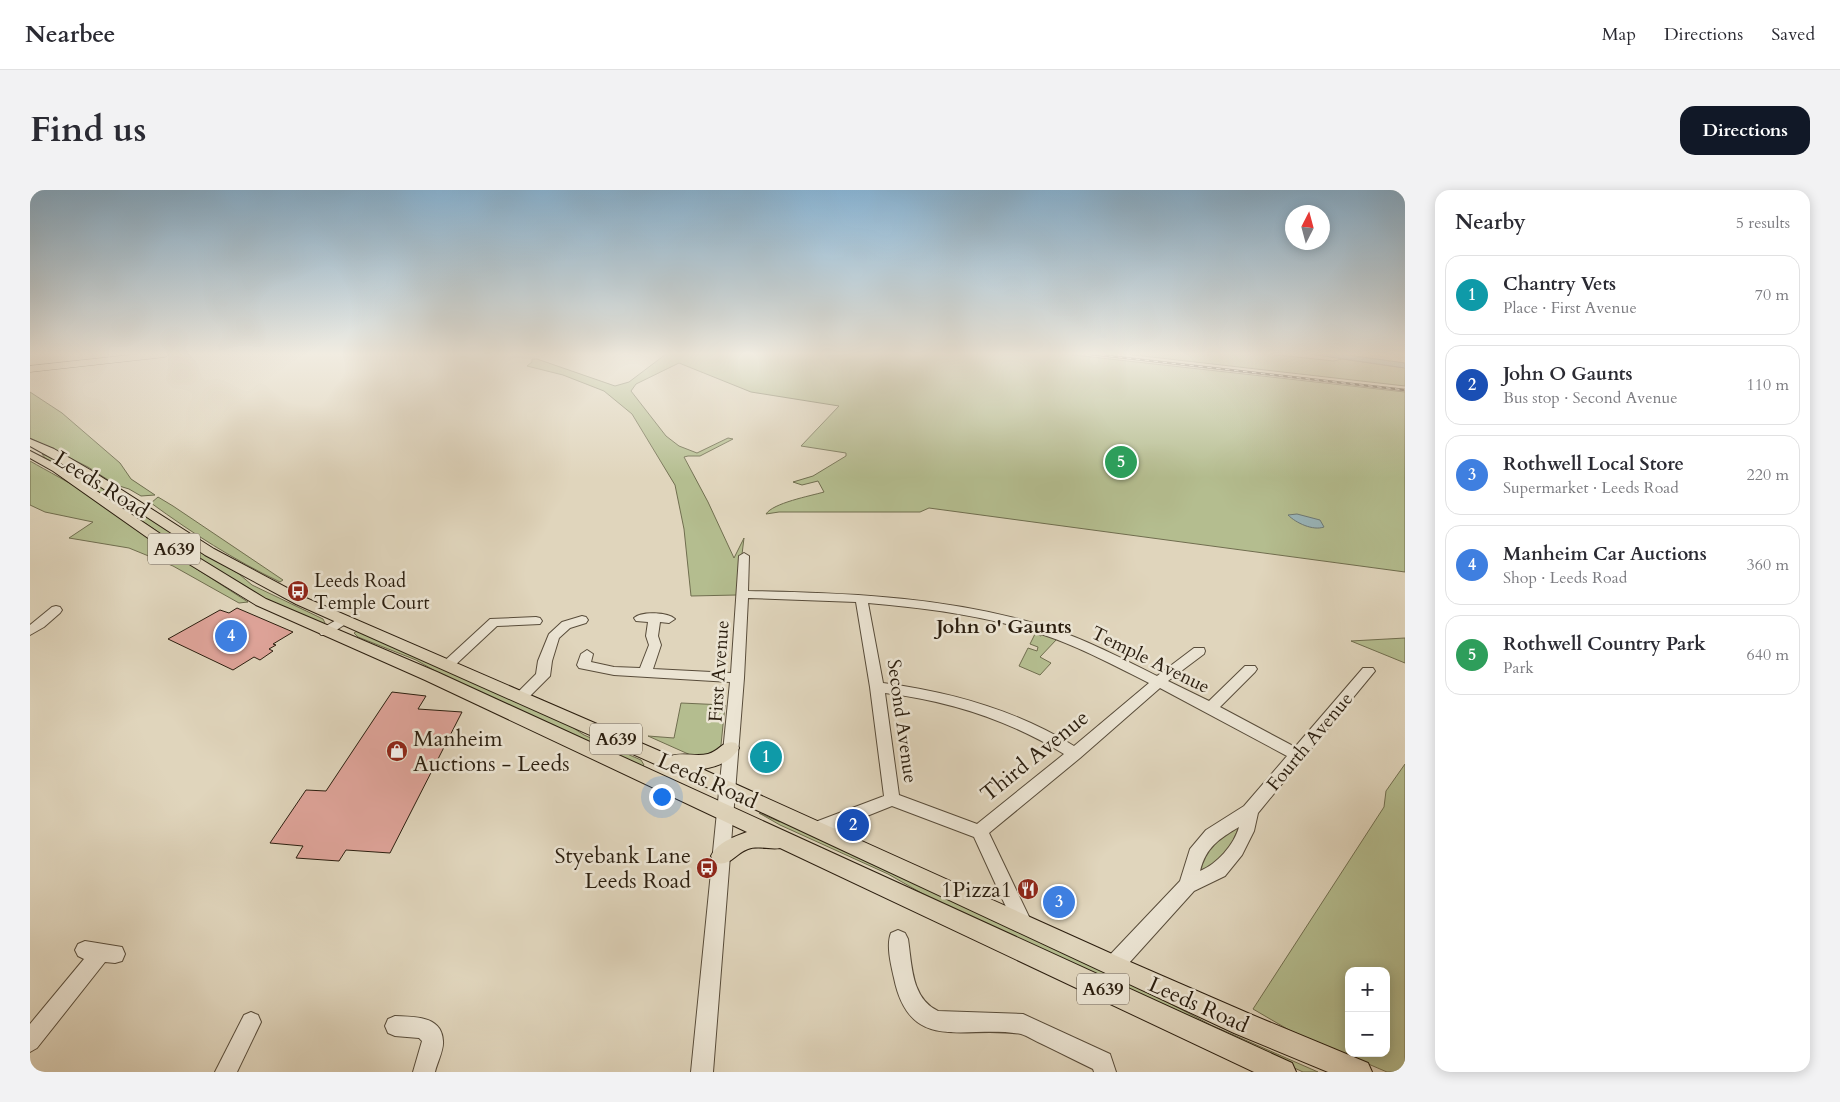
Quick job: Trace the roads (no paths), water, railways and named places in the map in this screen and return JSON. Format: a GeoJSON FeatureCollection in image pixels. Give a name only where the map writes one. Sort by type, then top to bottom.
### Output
{"type":"FeatureCollection","features":[{"type":"Feature","properties":{"kind":"main road","name":"Leeds Road"},"geometry":{"type":"LineString","coordinates":[[30,450],[44,448],[76,466],[244,572],[343,620],[727,788],[1243,1024],[1360,1072]]}},
{"type":"Feature","properties":{"kind":"main road","name":"Leeds Road"},"geometry":{"type":"LineString","coordinates":[[30,450],[222,580],[260,602],[325,632],[431,676],[1283,1072]]}},
{"type":"Feature","properties":{"kind":"main road"},"geometry":{"type":"LineString","coordinates":[[662,760],[706,763],[726,754],[730,748]]}},
{"type":"Feature","properties":{"kind":"main road"},"geometry":{"type":"LineString","coordinates":[[721,856],[737,843],[750,839],[786,840]]}},
{"type":"Feature","properties":{"kind":"street","name":"First Avenue"},"geometry":{"type":"LineString","coordinates":[[702,1072],[737,678],[744,556]]}},
{"type":"Feature","properties":{"kind":"street","name":"Temple Avenue"},"geometry":{"type":"LineString","coordinates":[[742,594],[861,599],[931,605],[962,610],[1040,629],[1062,637],[1158,682],[1298,755]]}},
{"type":"Feature","properties":{"kind":"street","name":"Second Avenue"},"geometry":{"type":"LineString","coordinates":[[816,828],[892,799],[877,687],[861,599]]}},
{"type":"Feature","properties":{"kind":"street"},"geometry":{"type":"LineString","coordinates":[[30,631],[52,614],[35,618]]}},
{"type":"Feature","properties":{"kind":"street"},"geometry":{"type":"LineString","coordinates":[[640,618],[669,619]]}},
{"type":"Feature","properties":{"kind":"street"},"geometry":{"type":"LineString","coordinates":[[645,673],[656,645],[652,636],[655,618]]}},
{"type":"Feature","properties":{"kind":"street"},"geometry":{"type":"LineString","coordinates":[[325,632],[343,620]]}},
{"type":"Feature","properties":{"kind":"street"},"geometry":{"type":"LineString","coordinates":[[521,697],[543,676],[545,661],[553,637],[564,622],[582,620]]}},
{"type":"Feature","properties":{"kind":"street"},"geometry":{"type":"LineString","coordinates":[[448,665],[494,622],[536,621]]}},
{"type":"Feature","properties":{"kind":"street","name":"Third Avenue"},"geometry":{"type":"LineString","coordinates":[[1024,925],[980,832],[989,822],[1075,754],[1158,682],[1199,651]]}},
{"type":"Feature","properties":{"kind":"street"},"geometry":{"type":"LineString","coordinates":[[587,654],[584,665],[614,672],[737,678]]}},
{"type":"Feature","properties":{"kind":"street"},"geometry":{"type":"LineString","coordinates":[[1210,708],[1250,669]]}},
{"type":"Feature","properties":{"kind":"street","name":"Fourth Avenue"},"geometry":{"type":"LineString","coordinates":[[1188,885],[1196,854],[1212,835],[1250,811],[1368,671]]}},
{"type":"Feature","properties":{"kind":"street"},"geometry":{"type":"LineString","coordinates":[[877,687],[923,693],[969,704],[1033,730],[1075,754]]}},
{"type":"Feature","properties":{"kind":"street"},"geometry":{"type":"LineString","coordinates":[[892,799],[980,832]]}},
{"type":"Feature","properties":{"kind":"street","name":"Fourth Avenue"},"geometry":{"type":"LineString","coordinates":[[1113,966],[1188,885],[1219,872],[1236,850],[1246,830],[1250,811]]}},
{"type":"Feature","properties":{"kind":"street"},"geometry":{"type":"LineString","coordinates":[[898,939],[908,997],[924,1016],[938,1021],[1023,1024],[1102,1062],[1106,1072]]}},
{"type":"Feature","properties":{"kind":"street"},"geometry":{"type":"LineString","coordinates":[[30,1041],[100,952]]}},
{"type":"Feature","properties":{"kind":"street"},"geometry":{"type":"LineString","coordinates":[[226,1072],[252,1022]]}},
{"type":"Feature","properties":{"kind":"street"},"geometry":{"type":"LineString","coordinates":[[396,1026],[423,1028],[430,1032],[433,1041],[424,1072]]}},
{"type":"Feature","properties":{"kind":"water"},"geometry":{"type":"Polygon","coordinates":[[[1297,514],[1320,520],[1324,527],[1305,526],[1288,515],[1297,514]]]}},
{"type":"Feature","properties":{"kind":"place","name":"Rothwell Country Park"},"geometry":{"type":"Point","coordinates":[1121,462]}},
{"type":"Feature","properties":{"kind":"place","name":"Leeds Road Temple Court"},"geometry":{"type":"Point","coordinates":[298,591]}},
{"type":"Feature","properties":{"kind":"place","name":"Manheim Car Auctions"},"geometry":{"type":"Point","coordinates":[231,636]}},
{"type":"Feature","properties":{"kind":"place","name":"Manheim Auctions - Leeds"},"geometry":{"type":"Point","coordinates":[397,751]}},
{"type":"Feature","properties":{"kind":"place","name":"Chantry Vets"},"geometry":{"type":"Point","coordinates":[766,757]}},
{"type":"Feature","properties":{"kind":"place","name":"John O Gaunts"},"geometry":{"type":"Point","coordinates":[853,825]}},
{"type":"Feature","properties":{"kind":"place","name":"Styebank Lane Leeds Road"},"geometry":{"type":"Point","coordinates":[707,868]}},
{"type":"Feature","properties":{"kind":"place","name":"1Pizza1"},"geometry":{"type":"Point","coordinates":[1028,889]}},
{"type":"Feature","properties":{"kind":"place","name":"Rothwell Local Store"},"geometry":{"type":"Point","coordinates":[1059,902]}},
{"type":"Feature","properties":{"kind":"district","name":"John o' Gaunts"},"geometry":{"type":"Point","coordinates":[1004,626]}}]}
